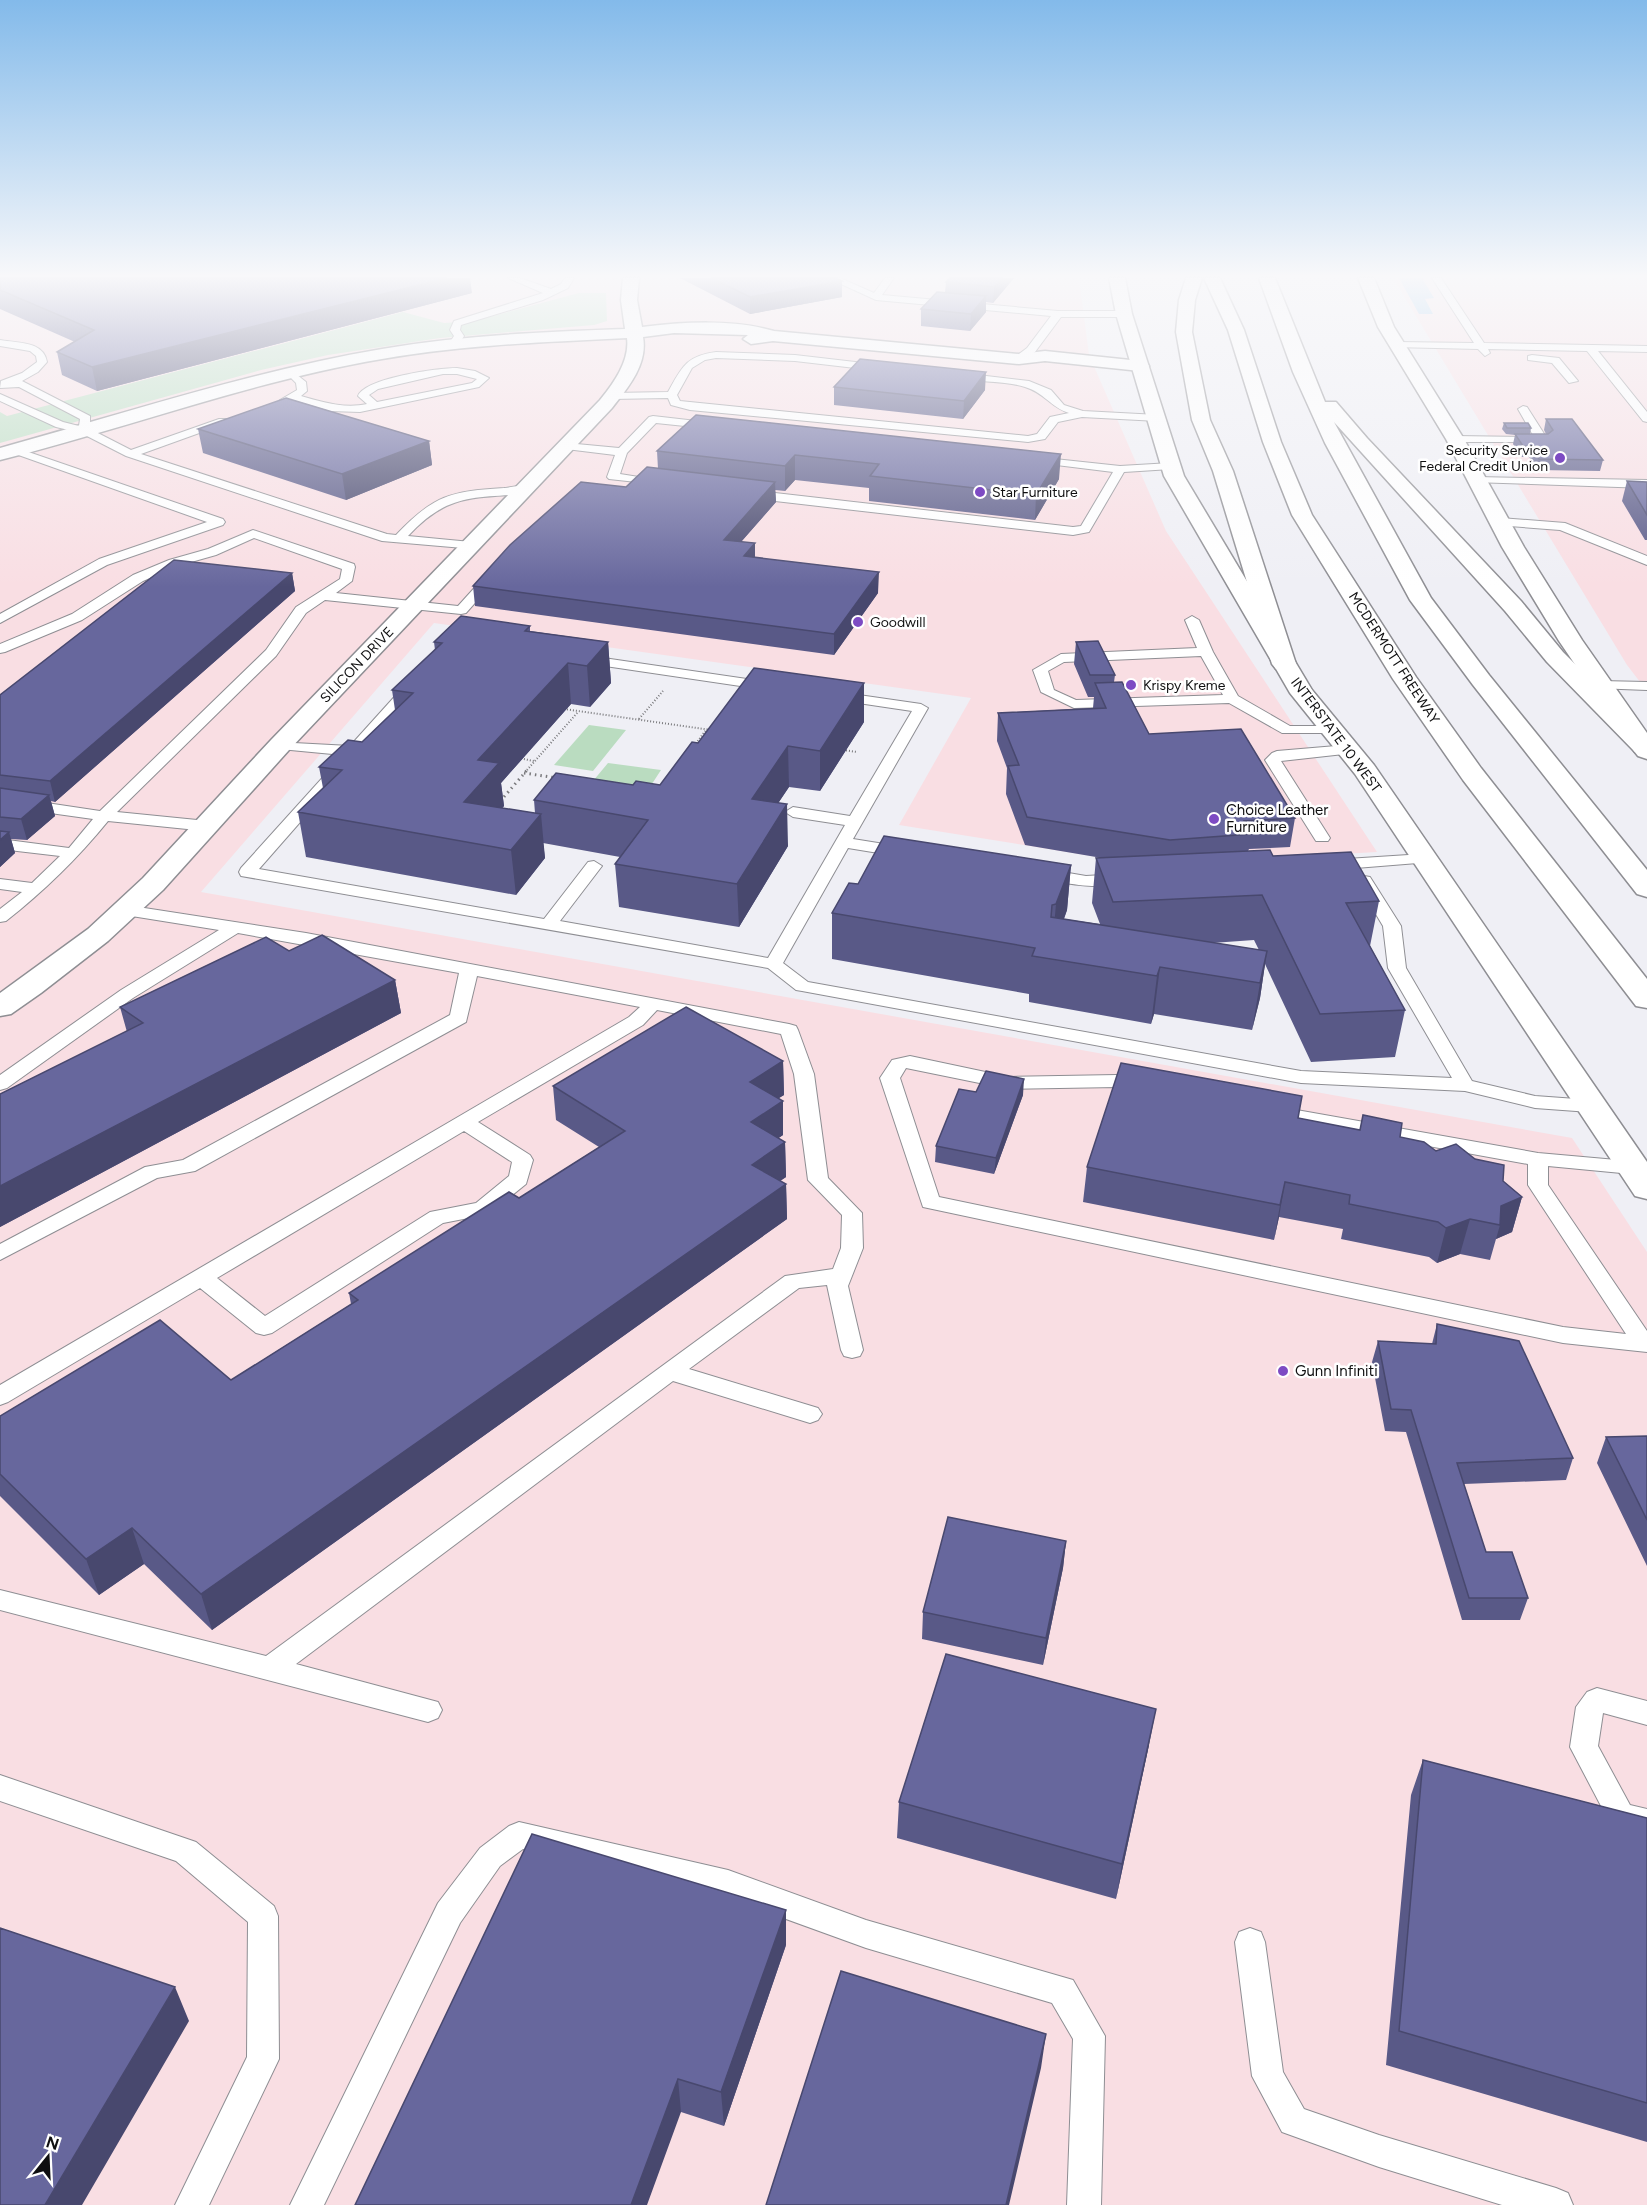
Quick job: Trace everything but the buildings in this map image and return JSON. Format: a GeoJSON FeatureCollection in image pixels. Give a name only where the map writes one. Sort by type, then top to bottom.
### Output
{"type":"FeatureCollection","features":[{"type":"Feature","properties":{"kind":"main road"},"geometry":{"type":"LineString","coordinates":[[7,452],[262,381]]}},
{"type":"Feature","properties":{"kind":"main road","name":"SILICON DRIVE"},"geometry":{"type":"LineString","coordinates":[[2,1003],[98,935],[153,884],[280,745],[566,447],[623,381]]}},
{"type":"Feature","properties":{"kind":"main road","name":"INTERSTATE 10 WEST"},"geometry":{"type":"LineString","coordinates":[[1145,381],[1158,418],[1174,476],[1302,693],[1365,770],[1640,1177]]}},
{"type":"Feature","properties":{"kind":"main road"},"geometry":{"type":"LineString","coordinates":[[1193,381],[1201,420],[1223,471],[1284,664]]}},
{"type":"Feature","properties":{"kind":"main road","name":"MCDERMOTT FREEWAY"},"geometry":{"type":"LineString","coordinates":[[1252,381],[1272,442],[1302,516],[1405,679],[1445,736],[1647,999]]}},
{"type":"Feature","properties":{"kind":"main road"},"geometry":{"type":"LineString","coordinates":[[1306,381],[1334,443],[1421,600],[1481,680],[1647,888]]}},
{"type":"Feature","properties":{"kind":"main road"},"geometry":{"type":"LineString","coordinates":[[1309,381],[1360,442],[1443,528],[1555,657],[1645,749]]}},
{"type":"Feature","properties":{"kind":"main road"},"geometry":{"type":"LineString","coordinates":[[1419,381],[1455,439],[1476,480],[1565,632],[1645,749]]}},
{"type":"Feature","properties":{"kind":"lane"},"geometry":{"type":"LineString","coordinates":[[271,405],[293,398],[302,391],[300,381]]}},
{"type":"Feature","properties":{"kind":"lane"},"geometry":{"type":"LineString","coordinates":[[375,406],[363,396],[365,391],[401,381]]}},
{"type":"Feature","properties":{"kind":"lane"},"geometry":{"type":"LineString","coordinates":[[293,398],[342,410],[375,406],[474,385],[480,381]]}},
{"type":"Feature","properties":{"kind":"lane"},"geometry":{"type":"LineString","coordinates":[[680,381],[672,395],[675,403],[690,407],[1028,439],[1041,437],[1060,407]]}},
{"type":"Feature","properties":{"kind":"lane"},"geometry":{"type":"LineString","coordinates":[[1006,381],[1025,383],[1047,392],[1060,407],[1082,414]]}},
{"type":"Feature","properties":{"kind":"lane"},"geometry":{"type":"LineString","coordinates":[[1616,381],[1647,419]]}},
{"type":"Feature","properties":{"kind":"lane"},"geometry":{"type":"LineString","coordinates":[[0,385],[21,384],[86,418],[84,430]]}},
{"type":"Feature","properties":{"kind":"lane"},"geometry":{"type":"LineString","coordinates":[[612,396],[672,395]]}},
{"type":"Feature","properties":{"kind":"lane"},"geometry":{"type":"LineString","coordinates":[[0,397],[60,425],[84,430],[130,454],[398,540],[471,546]]}},
{"type":"Feature","properties":{"kind":"lane"},"geometry":{"type":"LineString","coordinates":[[1455,439],[1542,440],[1523,409]]}},
{"type":"Feature","properties":{"kind":"lane"},"geometry":{"type":"LineString","coordinates":[[1054,419],[1082,414],[1158,418]]}},
{"type":"Feature","properties":{"kind":"lane"},"geometry":{"type":"LineString","coordinates":[[130,454],[238,416]]}},
{"type":"Feature","properties":{"kind":"lane"},"geometry":{"type":"LineString","coordinates":[[668,484],[613,477],[622,452],[653,419],[724,427]]}},
{"type":"Feature","properties":{"kind":"lane"},"geometry":{"type":"LineString","coordinates":[[566,447],[622,452]]}},
{"type":"Feature","properties":{"kind":"lane"},"geometry":{"type":"LineString","coordinates":[[0,917],[36,889],[73,853],[104,816],[271,653],[301,610],[346,581],[349,567],[7,452]]}},
{"type":"Feature","properties":{"kind":"lane"},"geometry":{"type":"LineString","coordinates":[[1028,459],[1120,470],[1171,466]]}},
{"type":"Feature","properties":{"kind":"lane"},"geometry":{"type":"LineString","coordinates":[[736,492],[1073,531],[1085,529],[1120,470]]}},
{"type":"Feature","properties":{"kind":"lane"},"geometry":{"type":"LineString","coordinates":[[1476,480],[1647,484]]}},
{"type":"Feature","properties":{"kind":"lane"},"geometry":{"type":"LineString","coordinates":[[398,540],[427,510],[442,501],[525,490]]}},
{"type":"Feature","properties":{"kind":"lane"},"geometry":{"type":"LineString","coordinates":[[1500,522],[1561,526],[1647,561]]}},
{"type":"Feature","properties":{"kind":"lane"},"geometry":{"type":"LineString","coordinates":[[0,619],[103,562],[227,525]]}},
{"type":"Feature","properties":{"kind":"lane"},"geometry":{"type":"LineString","coordinates":[[0,649],[77,616],[138,578],[173,563],[212,552],[253,534]]}},
{"type":"Feature","properties":{"kind":"lane"},"geometry":{"type":"LineString","coordinates":[[323,596],[461,610],[501,567]]}},
{"type":"Feature","properties":{"kind":"lane"},"geometry":{"type":"LineString","coordinates":[[1192,620],[1206,652],[1232,699]]}},
{"type":"Feature","properties":{"kind":"lane"},"geometry":{"type":"LineString","coordinates":[[1206,652],[1061,658],[1040,670],[1048,692],[1074,704],[1232,699],[1287,730],[1340,740]]}},
{"type":"Feature","properties":{"kind":"lane"},"geometry":{"type":"LineString","coordinates":[[572,657],[783,688]]}},
{"type":"Feature","properties":{"kind":"lane"},"geometry":{"type":"LineString","coordinates":[[423,674],[247,872],[773,964],[802,986],[1301,1077],[1465,1085],[1535,1102],[1590,1106]]}},
{"type":"Feature","properties":{"kind":"lane"},"geometry":{"type":"LineString","coordinates":[[1600,685],[1647,686]]}},
{"type":"Feature","properties":{"kind":"lane"},"geometry":{"type":"LineString","coordinates":[[773,964],[921,708],[818,693]]}},
{"type":"Feature","properties":{"kind":"lane"},"geometry":{"type":"LineString","coordinates":[[1322,838],[1273,760],[1277,756],[1340,740]]}},
{"type":"Feature","properties":{"kind":"lane"},"geometry":{"type":"LineString","coordinates":[[280,745],[354,751]]}},
{"type":"Feature","properties":{"kind":"lane"},"geometry":{"type":"LineString","coordinates":[[0,801],[104,816],[207,826]]}},
{"type":"Feature","properties":{"kind":"lane"},"geometry":{"type":"LineString","coordinates":[[793,812],[855,822]]}},
{"type":"Feature","properties":{"kind":"lane"},"geometry":{"type":"LineString","coordinates":[[843,842],[924,855]]}},
{"type":"Feature","properties":{"kind":"lane"},"geometry":{"type":"LineString","coordinates":[[0,844],[73,853]]}},
{"type":"Feature","properties":{"kind":"lane"},"geometry":{"type":"LineString","coordinates":[[1319,866],[1424,859]]}},
{"type":"Feature","properties":{"kind":"lane"},"geometry":{"type":"LineString","coordinates":[[1354,863],[1392,926],[1397,968],[1465,1085]]}},
{"type":"Feature","properties":{"kind":"lane"},"geometry":{"type":"LineString","coordinates":[[548,925],[594,866]]}},
{"type":"Feature","properties":{"kind":"lane"},"geometry":{"type":"LineString","coordinates":[[1028,872],[1086,881],[1132,878]]}},
{"type":"Feature","properties":{"kind":"lane"},"geometry":{"type":"LineString","coordinates":[[0,884],[36,889]]}},
{"type":"Feature","properties":{"kind":"lane"},"geometry":{"type":"LineString","coordinates":[[125,910],[235,927],[469,969],[789,1030],[804,1074],[818,1180],[852,1213],[852,1248],[837,1286],[852,1350]]}},
{"type":"Feature","properties":{"kind":"lane"},"geometry":{"type":"LineString","coordinates":[[0,1084],[127,994],[235,927]]}},
{"type":"Feature","properties":{"kind":"lane"},"geometry":{"type":"LineString","coordinates":[[0,1253],[152,1172],[188,1166],[459,1018],[469,969]]}},
{"type":"Feature","properties":{"kind":"lane"},"geometry":{"type":"LineString","coordinates":[[0,1396],[636,1021],[653,1004]]}},
{"type":"Feature","properties":{"kind":"lane"},"geometry":{"type":"LineString","coordinates":[[1163,1090],[1117,1081],[1009,1083],[910,1062],[899,1064],[890,1078],[930,1202],[1563,1335],[1646,1344]]}},
{"type":"Feature","properties":{"kind":"lane"},"geometry":{"type":"LineString","coordinates":[[1255,1108],[1640,1177]]}},
{"type":"Feature","properties":{"kind":"lane"},"geometry":{"type":"LineString","coordinates":[[201,1277],[264,1327],[437,1217],[482,1209],[519,1179],[523,1160],[464,1122]]}},
{"type":"Feature","properties":{"kind":"lane"},"geometry":{"type":"LineString","coordinates":[[1538,1159],[1538,1185],[1646,1344]]}},
{"type":"Feature","properties":{"kind":"lane"},"geometry":{"type":"LineString","coordinates":[[270,1668],[793,1281],[841,1276]]}},
{"type":"Feature","properties":{"kind":"lane"},"geometry":{"type":"LineString","coordinates":[[670,1372],[810,1414]]}},
{"type":"Feature","properties":{"kind":"lane"},"geometry":{"type":"LineString","coordinates":[[0,1600],[428,1710]]}},
{"type":"Feature","properties":{"kind":"lane"},"geometry":{"type":"LineString","coordinates":[[1647,1713],[1597,1700],[1590,1707],[1584,1747],[1621,1816],[1647,1822]]}},
{"type":"Feature","properties":{"kind":"lane"},"geometry":{"type":"LineString","coordinates":[[0,1788],[186,1851],[263,1916],[263,2059],[192,2205]]}},
{"type":"Feature","properties":{"kind":"lane"},"geometry":{"type":"LineString","coordinates":[[307,2205],[449,1913],[490,1857],[519,1835],[728,1884],[866,1934],[1062,1991],[1089,2036],[1084,2205]]}},
{"type":"Feature","properties":{"kind":"lane"},"geometry":{"type":"LineString","coordinates":[[1250,1942],[1268,2076],[1293,2121],[1379,2151],[1556,2205]]}},
{"type":"Feature","properties":{"kind":"path"},"geometry":{"type":"LineString","coordinates":[[638,720],[678,673]]}},
{"type":"Feature","properties":{"kind":"path"},"geometry":{"type":"LineString","coordinates":[[556,708],[717,731]]}},
{"type":"Feature","properties":{"kind":"path"},"geometry":{"type":"LineString","coordinates":[[491,796],[503,798],[578,711]]}},
{"type":"Feature","properties":{"kind":"path"},"geometry":{"type":"LineString","coordinates":[[693,748],[706,730]]}},
{"type":"Feature","properties":{"kind":"path"},"geometry":{"type":"LineString","coordinates":[[835,749],[857,752]]}},
{"type":"Feature","properties":{"kind":"path"},"geometry":{"type":"LineString","coordinates":[[513,758],[535,761]]}},
{"type":"Feature","properties":{"kind":"path"},"geometry":{"type":"LineString","coordinates":[[525,773],[558,778]]}},
{"type":"Feature","properties":{"kind":"shaded area"},"geometry":{"type":"Polygon","coordinates":[[[0,381],[1100,381],[1166,531],[1377,852],[1148,865],[899,825],[971,698],[434,623],[201,892],[1572,1138],[1647,1252],[1647,2205],[0,2205],[0,381]]]}},
{"type":"Feature","properties":{"kind":"shaded area"},"geometry":{"type":"Polygon","coordinates":[[[1455,381],[1647,381],[1647,691],[1627,665],[1455,381]]]}},
{"type":"Feature","properties":{"kind":"green space"},"geometry":{"type":"Polygon","coordinates":[[[141,381],[222,381],[0,443],[0,412],[7,416],[141,381]]]}},
{"type":"Feature","properties":{"kind":"green space"},"geometry":{"type":"Polygon","coordinates":[[[589,725],[626,730],[593,771],[554,765],[589,725]]]}},
{"type":"Feature","properties":{"kind":"green space"},"geometry":{"type":"Polygon","coordinates":[[[608,763],[661,770],[648,790],[593,781],[608,763]]]}},
{"type":"Feature","properties":{"kind":"place","name":"Security Service Federal Credit Union"},"geometry":{"type":"Point","coordinates":[1560,458]}},
{"type":"Feature","properties":{"kind":"place","name":"Star Furniture"},"geometry":{"type":"Point","coordinates":[980,492]}},
{"type":"Feature","properties":{"kind":"place","name":"Goodwill"},"geometry":{"type":"Point","coordinates":[858,622]}},
{"type":"Feature","properties":{"kind":"place","name":"Krispy Kreme"},"geometry":{"type":"Point","coordinates":[1131,685]}},
{"type":"Feature","properties":{"kind":"place","name":"Choice Leather Furniture"},"geometry":{"type":"Point","coordinates":[1214,819]}},
{"type":"Feature","properties":{"kind":"place","name":"Gunn Infiniti"},"geometry":{"type":"Point","coordinates":[1283,1371]}}]}
